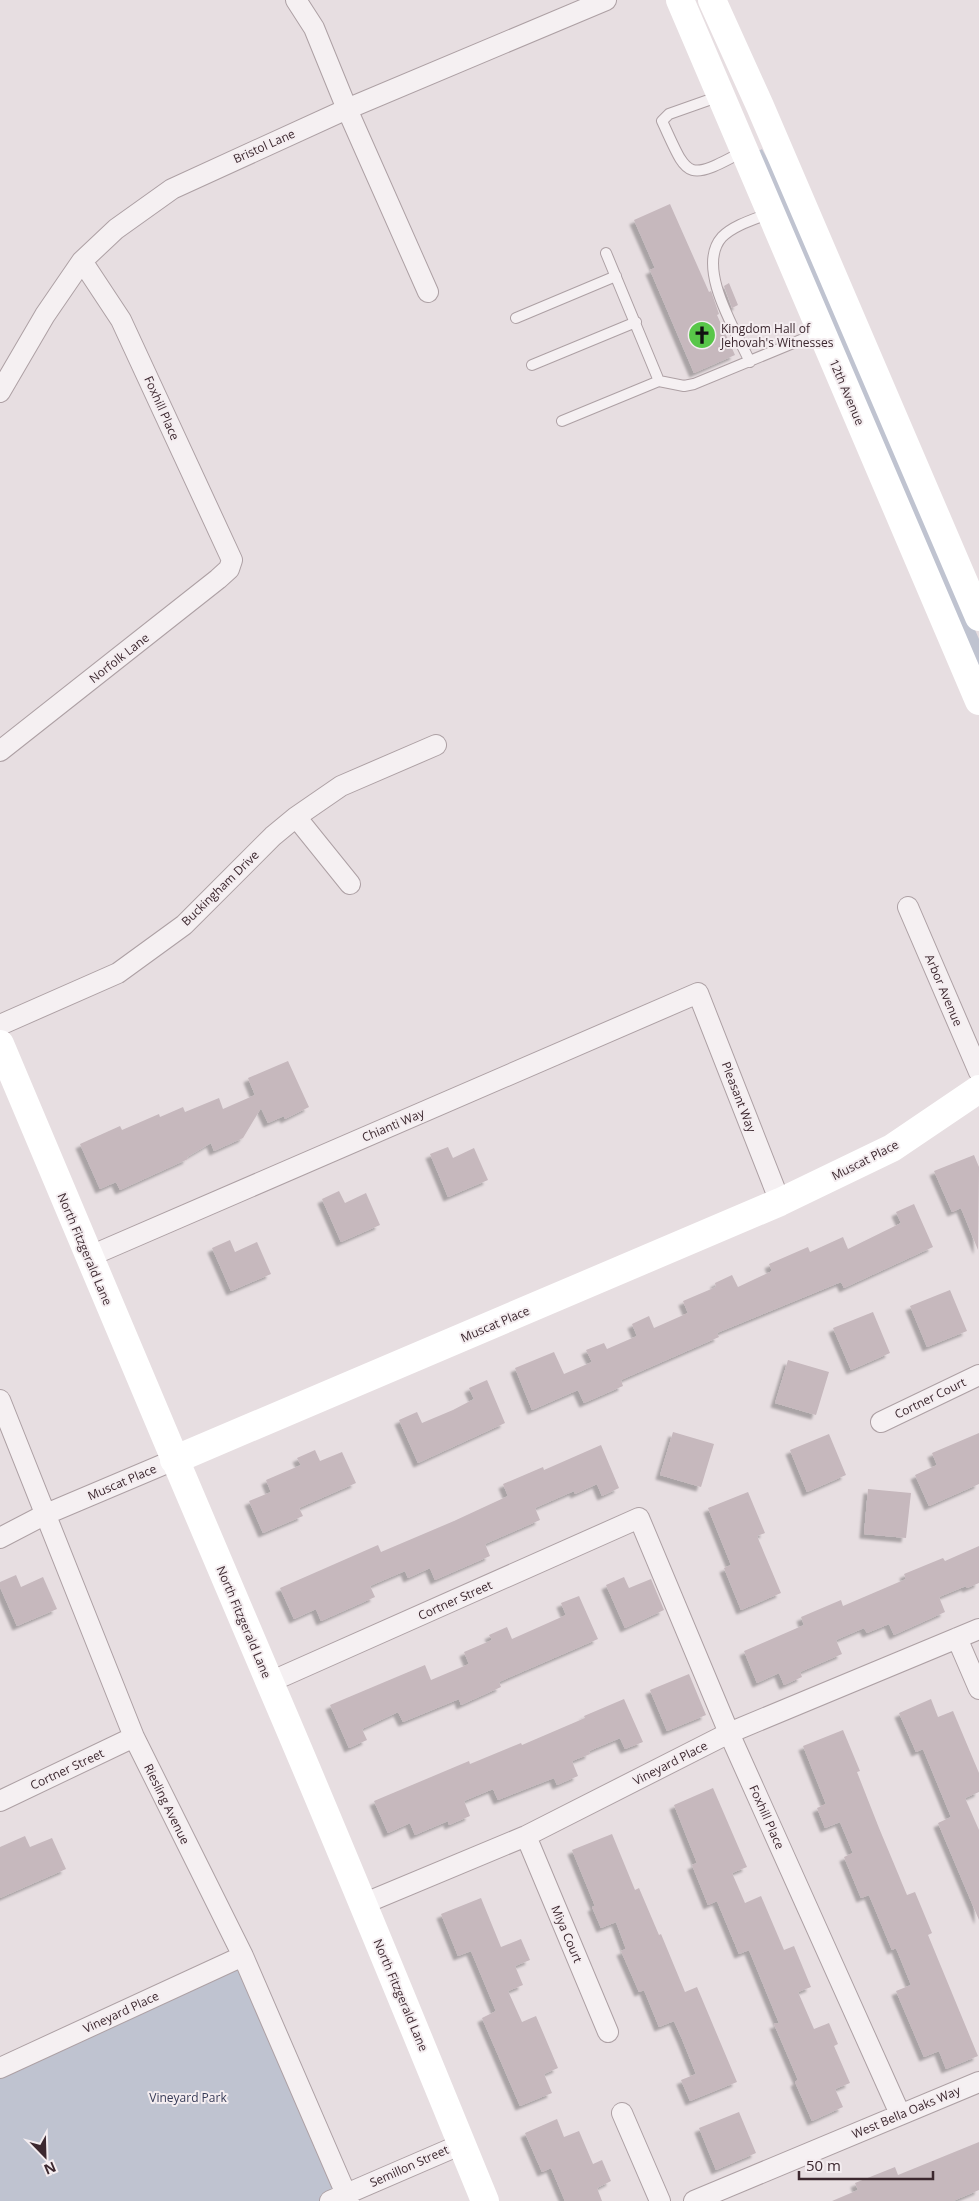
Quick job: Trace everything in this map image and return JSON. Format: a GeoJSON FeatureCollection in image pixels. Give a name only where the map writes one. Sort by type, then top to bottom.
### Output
{"type":"FeatureCollection","features":[{"type":"Feature","properties":{"kind":"street"},"geometry":{"type":"LineString","coordinates":[[296,0],[314,28],[347,109],[428,292]]}},
{"type":"Feature","properties":{"kind":"street","name":"Bristol Lane"},"geometry":{"type":"LineString","coordinates":[[0,392],[45,315],[82,261],[116,230],[172,189],[347,109],[606,0]]}},
{"type":"Feature","properties":{"kind":"street","name":"12th Avenue"},"geometry":{"type":"LineString","coordinates":[[680,0],[979,701]]}},
{"type":"Feature","properties":{"kind":"street"},"geometry":{"type":"LineString","coordinates":[[712,0],[760,106],[979,617]]}},
{"type":"Feature","properties":{"kind":"street","name":"Foxhill Place"},"geometry":{"type":"LineString","coordinates":[[82,261],[121,320],[232,560]]}},
{"type":"Feature","properties":{"kind":"street","name":"Norfolk Lane"},"geometry":{"type":"LineString","coordinates":[[0,751],[218,579],[229,569],[232,560]]}},
{"type":"Feature","properties":{"kind":"street","name":"Buckingham Drive"},"geometry":{"type":"LineString","coordinates":[[0,1025],[118,973],[184,925],[274,836],[296,817],[341,786],[436,745]]}},
{"type":"Feature","properties":{"kind":"street"},"geometry":{"type":"LineString","coordinates":[[296,817],[350,884]]}},
{"type":"Feature","properties":{"kind":"street","name":"Arbor Avenue"},"geometry":{"type":"LineString","coordinates":[[908,907],[979,1072]]}},
{"type":"Feature","properties":{"kind":"street","name":"Pleasant Way"},"geometry":{"type":"LineString","coordinates":[[698,993],[780,1202]]}},
{"type":"Feature","properties":{"kind":"street","name":"Chianti Way"},"geometry":{"type":"LineString","coordinates":[[88,1257],[698,993]]}},
{"type":"Feature","properties":{"kind":"street","name":"North Fitzgerald Lane"},"geometry":{"type":"LineString","coordinates":[[0,1044],[88,1257],[270,1682],[485,2201]]}},
{"type":"Feature","properties":{"kind":"street","name":"Muscat Place"},"geometry":{"type":"LineString","coordinates":[[0,1538],[44,1515],[780,1202],[892,1148],[979,1089]]}},
{"type":"Feature","properties":{"kind":"street","name":"Cortner Court"},"geometry":{"type":"LineString","coordinates":[[881,1422],[979,1374]]}},
{"type":"Feature","properties":{"kind":"street","name":"Riesling Avenue"},"geometry":{"type":"LineString","coordinates":[[0,1400],[44,1515],[134,1737],[243,1956],[341,2199]]}},
{"type":"Feature","properties":{"kind":"street","name":"Foxhill Place"},"geometry":{"type":"LineString","coordinates":[[639,1518],[729,1733],[900,2114]]}},
{"type":"Feature","properties":{"kind":"street","name":"Cortner Street"},"geometry":{"type":"LineString","coordinates":[[270,1682],[639,1518]]}},
{"type":"Feature","properties":{"kind":"street","name":"Vineyard Place"},"geometry":{"type":"LineString","coordinates":[[363,1904],[526,1836],[729,1733],[979,1629]]}},
{"type":"Feature","properties":{"kind":"street"},"geometry":{"type":"LineString","coordinates":[[957,1638],[979,1689]]}},
{"type":"Feature","properties":{"kind":"street","name":"Cortner Street"},"geometry":{"type":"LineString","coordinates":[[0,1801],[134,1737]]}},
{"type":"Feature","properties":{"kind":"street","name":"Miya Court"},"geometry":{"type":"LineString","coordinates":[[526,1836],[608,2032]]}},
{"type":"Feature","properties":{"kind":"street","name":"Vineyard Place"},"geometry":{"type":"LineString","coordinates":[[0,2068],[243,1956]]}},
{"type":"Feature","properties":{"kind":"street","name":"West Bella Oaks Way"},"geometry":{"type":"LineString","coordinates":[[694,2201],[979,2082]]}},
{"type":"Feature","properties":{"kind":"street"},"geometry":{"type":"LineString","coordinates":[[622,2112],[660,2201]]}},
{"type":"Feature","properties":{"kind":"street","name":"Semillon Street"},"geometry":{"type":"LineString","coordinates":[[341,2199],[462,2144]]}},
{"type":"Feature","properties":{"kind":"lane"},"geometry":{"type":"LineString","coordinates":[[720,95],[669,114],[662,121],[685,167],[694,171],[709,170],[745,150]]}},
{"type":"Feature","properties":{"kind":"lane"},"geometry":{"type":"LineString","coordinates":[[750,362],[716,284],[712,260],[717,244],[723,236],[771,212]]}},
{"type":"Feature","properties":{"kind":"lane"},"geometry":{"type":"LineString","coordinates":[[606,253],[659,381]]}},
{"type":"Feature","properties":{"kind":"lane"},"geometry":{"type":"LineString","coordinates":[[516,318],[616,276]]}},
{"type":"Feature","properties":{"kind":"lane"},"geometry":{"type":"LineString","coordinates":[[532,365],[636,322]]}},
{"type":"Feature","properties":{"kind":"lane"},"geometry":{"type":"LineString","coordinates":[[562,421],[659,381],[684,386],[694,384],[821,331]]}},
{"type":"Feature","properties":{"kind":"green space"},"geometry":{"type":"Polygon","coordinates":[[[762,149],[785,191],[979,639],[979,673],[756,152],[762,149]]]}},
{"type":"Feature","properties":{"kind":"green space","name":"Vineyard Park"},"geometry":{"type":"Polygon","coordinates":[[[243,1956],[346,2194],[330,2201],[0,2201],[0,2068],[243,1956]]]}},
{"type":"Feature","properties":{"kind":"building"},"geometry":{"type":"Polygon","coordinates":[[[670,204],[709,292],[711,291],[719,314],[717,315],[735,355],[694,373],[650,270],[655,268],[634,220],[670,204]]]}},
{"type":"Feature","properties":{"kind":"building"},"geometry":{"type":"Polygon","coordinates":[[[729,283],[738,305],[732,308],[724,286],[729,283]]]}},
{"type":"Feature","properties":{"kind":"building"},"geometry":{"type":"Polygon","coordinates":[[[288,1061],[309,1107],[285,1119],[284,1116],[268,1123],[261,1108],[243,1138],[214,1151],[211,1143],[187,1157],[188,1159],[120,1190],[116,1182],[100,1189],[80,1144],[120,1126],[122,1130],[159,1114],[160,1117],[183,1107],[185,1112],[219,1098],[223,1109],[255,1095],[248,1078],[288,1061]]]}},
{"type":"Feature","properties":{"kind":"building"},"geometry":{"type":"Polygon","coordinates":[[[448,1147],[453,1158],[474,1148],[488,1180],[448,1197],[430,1154],[448,1147]]]}},
{"type":"Feature","properties":{"kind":"building"},"geometry":{"type":"Polygon","coordinates":[[[974,1155],[979,1167],[978,1250],[961,1208],[952,1212],[934,1171],[974,1155]]]}},
{"type":"Feature","properties":{"kind":"building"},"geometry":{"type":"Polygon","coordinates":[[[339,1191],[345,1203],[366,1193],[380,1225],[341,1242],[322,1199],[339,1191]]]}},
{"type":"Feature","properties":{"kind":"building"},"geometry":{"type":"Polygon","coordinates":[[[914,1204],[933,1247],[844,1288],[841,1282],[717,1333],[719,1337],[621,1380],[623,1386],[584,1403],[578,1390],[532,1410],[515,1368],[554,1352],[564,1374],[592,1362],[586,1350],[604,1343],[607,1349],[637,1336],[632,1324],[649,1316],[654,1328],[688,1313],[683,1301],[716,1287],[715,1283],[732,1275],[738,1287],[772,1271],[769,1264],[808,1247],[810,1252],[843,1237],[848,1249],[901,1223],[896,1212],[914,1204]]]}},
{"type":"Feature","properties":{"kind":"building"},"geometry":{"type":"Polygon","coordinates":[[[230,1240],[235,1252],[257,1242],[271,1274],[231,1291],[212,1248],[230,1240]]]}},
{"type":"Feature","properties":{"kind":"building"},"geometry":{"type":"Polygon","coordinates":[[[950,1290],[967,1331],[927,1347],[910,1306],[950,1290]]]}},
{"type":"Feature","properties":{"kind":"building"},"geometry":{"type":"Polygon","coordinates":[[[873,1312],[890,1353],[851,1370],[833,1328],[873,1312]]]}},
{"type":"Feature","properties":{"kind":"building"},"geometry":{"type":"Polygon","coordinates":[[[788,1360],[829,1372],[816,1415],[775,1403],[788,1360]]]}},
{"type":"Feature","properties":{"kind":"building"},"geometry":{"type":"Polygon","coordinates":[[[487,1380],[505,1423],[418,1463],[399,1420],[417,1412],[422,1423],[453,1410],[474,1399],[469,1388],[487,1380]]]}},
{"type":"Feature","properties":{"kind":"building"},"geometry":{"type":"Polygon","coordinates":[[[673,1432],[714,1444],[701,1487],[660,1475],[673,1432]]]}},
{"type":"Feature","properties":{"kind":"building"},"geometry":{"type":"Polygon","coordinates":[[[979,1433],[979,1484],[929,1506],[915,1475],[937,1465],[932,1453],[979,1433]]]}},
{"type":"Feature","properties":{"kind":"building"},"geometry":{"type":"Polygon","coordinates":[[[829,1434],[846,1475],[807,1492],[790,1450],[829,1434]]]}},
{"type":"Feature","properties":{"kind":"building"},"geometry":{"type":"Polygon","coordinates":[[[601,1445],[619,1488],[602,1496],[597,1484],[575,1494],[574,1491],[535,1508],[540,1520],[485,1544],[490,1556],[435,1580],[430,1568],[408,1578],[405,1571],[370,1586],[375,1597],[321,1621],[316,1609],[294,1619],[280,1588],[378,1545],[381,1552],[454,1521],[508,1496],[503,1484],[543,1467],[544,1470],[601,1445]]]}},
{"type":"Feature","properties":{"kind":"building"},"geometry":{"type":"Polygon","coordinates":[[[315,1450],[320,1461],[342,1452],[356,1483],[299,1508],[303,1516],[263,1533],[249,1501],[271,1492],[266,1480],[301,1465],[297,1458],[315,1450]]]}},
{"type":"Feature","properties":{"kind":"building"},"geometry":{"type":"Polygon","coordinates":[[[868,1489],[911,1493],[906,1538],[864,1534],[868,1489]]]}},
{"type":"Feature","properties":{"kind":"building"},"geometry":{"type":"Polygon","coordinates":[[[748,1492],[765,1533],[757,1536],[781,1593],[741,1610],[724,1568],[731,1565],[708,1508],[748,1492]]]}},
{"type":"Feature","properties":{"kind":"building"},"geometry":{"type":"Polygon","coordinates":[[[979,1546],[979,1583],[939,1597],[945,1612],[894,1635],[889,1624],[867,1633],[864,1628],[836,1640],[842,1654],[800,1672],[802,1677],[784,1685],[779,1673],[757,1683],[744,1651],[804,1625],[801,1617],[841,1600],[843,1606],[906,1579],[904,1574],[943,1558],[945,1561],[979,1546]]]}},
{"type":"Feature","properties":{"kind":"building"},"geometry":{"type":"Polygon","coordinates":[[[16,1575],[21,1587],[43,1577],[57,1609],[17,1626],[0,1587],[0,1582],[16,1575]]]}},
{"type":"Feature","properties":{"kind":"building"},"geometry":{"type":"Polygon","coordinates":[[[624,1577],[629,1588],[651,1579],[664,1610],[625,1628],[606,1585],[624,1577]]]}},
{"type":"Feature","properties":{"kind":"building"},"geometry":{"type":"Polygon","coordinates":[[[579,1596],[598,1639],[499,1682],[501,1687],[461,1705],[459,1699],[403,1722],[398,1712],[362,1729],[367,1740],[349,1748],[330,1705],[425,1665],[431,1680],[469,1664],[464,1652],[492,1640],[489,1635],[507,1627],[512,1639],[566,1615],[561,1603],[579,1596]]]}},
{"type":"Feature","properties":{"kind":"building"},"geometry":{"type":"Polygon","coordinates":[[[689,1674],[706,1715],[667,1731],[650,1690],[689,1674]]]}},
{"type":"Feature","properties":{"kind":"building"},"geometry":{"type":"Polygon","coordinates":[[[624,1699],[643,1742],[625,1749],[620,1738],[589,1751],[590,1754],[572,1761],[578,1776],[557,1785],[554,1778],[498,1800],[493,1789],[464,1801],[470,1816],[449,1825],[448,1821],[415,1835],[410,1823],[388,1833],[374,1801],[469,1761],[470,1764],[521,1743],[522,1745],[624,1699]]]}},
{"type":"Feature","properties":{"kind":"building"},"geometry":{"type":"Polygon","coordinates":[[[931,1699],[938,1717],[953,1711],[979,1773],[979,1792],[965,1798],[979,1830],[979,1920],[938,1823],[951,1817],[923,1749],[916,1752],[899,1713],[931,1699]]]}},
{"type":"Feature","properties":{"kind":"building"},"geometry":{"type":"Polygon","coordinates":[[[843,1730],[860,1771],[857,1772],[907,1895],[915,1892],[932,1933],[928,1935],[978,2056],[946,2069],[939,2051],[924,2057],[896,1991],[911,1985],[896,1948],[892,1950],[869,1895],[861,1898],[844,1857],[853,1853],[840,1822],[825,1828],[817,1808],[826,1804],[803,1746],[843,1730]]]}},
{"type":"Feature","properties":{"kind":"building"},"geometry":{"type":"Polygon","coordinates":[[[713,1788],[747,1867],[732,1873],[745,1903],[761,1896],[784,1950],[794,1946],[811,1987],[798,1992],[814,2029],[829,2023],[838,2044],[834,2046],[850,2083],[835,2089],[843,2107],[812,2121],[795,2082],[798,2080],[774,2024],[779,2023],[749,1950],[739,1954],[717,1901],[708,1905],[692,1865],[697,1863],[674,1805],[713,1788]]]}},
{"type":"Feature","properties":{"kind":"building"},"geometry":{"type":"Polygon","coordinates":[[[612,1834],[635,1890],[639,1888],[659,1935],[661,1934],[685,1992],[697,1987],[737,2082],[690,2101],[681,2080],[696,2074],[674,2021],[659,2027],[644,1990],[639,1992],[621,1951],[626,1949],[616,1922],[601,1928],[592,1907],[595,1906],[572,1850],[612,1834]]]}},
{"type":"Feature","properties":{"kind":"building"},"geometry":{"type":"Polygon","coordinates":[[[25,1836],[30,1847],[52,1838],[66,1869],[0,1898],[0,1847],[25,1836]]]}},
{"type":"Feature","properties":{"kind":"building"},"geometry":{"type":"Polygon","coordinates":[[[481,1898],[501,1947],[521,1939],[530,1960],[515,1966],[523,1985],[508,1991],[522,2022],[536,2016],[558,2068],[544,2074],[552,2093],[520,2106],[482,2018],[496,2011],[471,1951],[458,1956],[441,1914],[481,1898]]]}},
{"type":"Feature","properties":{"kind":"building"},"geometry":{"type":"Polygon","coordinates":[[[739,2112],[756,2153],[716,2170],[699,2128],[739,2112]]]}},
{"type":"Feature","properties":{"kind":"building"},"geometry":{"type":"Polygon","coordinates":[[[557,2119],[564,2137],[579,2131],[593,2164],[602,2160],[611,2181],[597,2188],[602,2201],[565,2201],[551,2168],[542,2172],[525,2133],[557,2119]]]}},
{"type":"Feature","properties":{"kind":"building"},"geometry":{"type":"Polygon","coordinates":[[[979,2142],[979,2190],[953,2201],[832,2201],[858,2190],[855,2183],[895,2167],[898,2175],[979,2142]]]}},
{"type":"Feature","properties":{"kind":"place","name":"Kingdom Hall of Jehovah's Witnesses"},"geometry":{"type":"Point","coordinates":[702,335]}}]}
